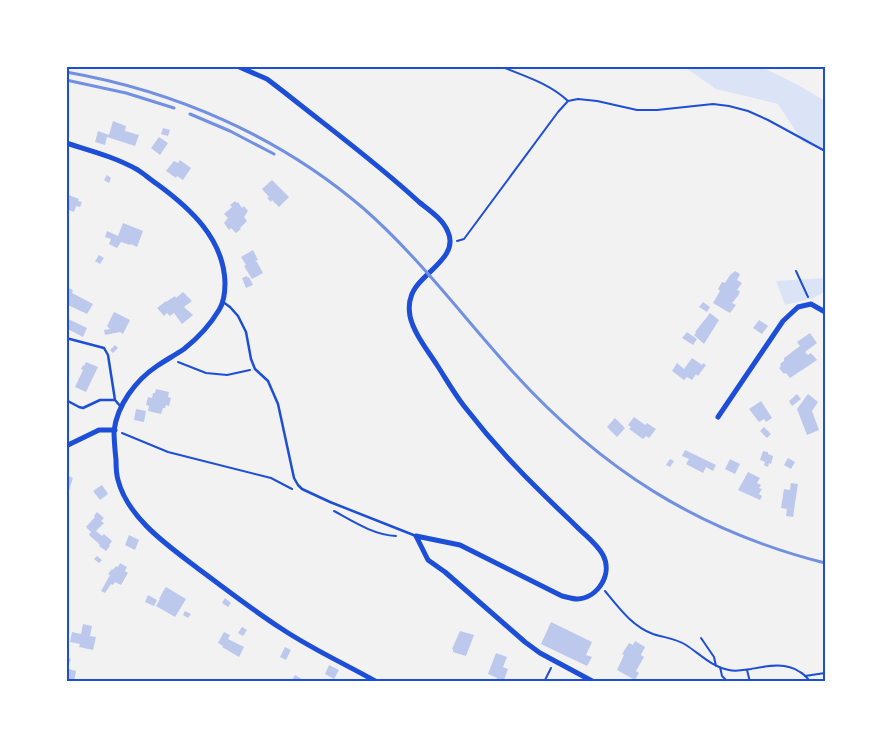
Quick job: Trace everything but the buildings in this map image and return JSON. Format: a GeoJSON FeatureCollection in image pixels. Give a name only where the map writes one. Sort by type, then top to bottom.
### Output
{"type":"FeatureCollection","features":[{"type":"Feature","properties":{"kind":"street"},"geometry":{"type":"LineString","coordinates":[[237,66],[267,79],[405,189],[444,225],[450,242],[448,252],[418,283],[411,296],[410,316],[414,328],[463,404],[494,443],[522,474],[592,541],[603,555],[607,565],[605,577],[594,594],[578,599],[562,596],[460,545],[416,536]]}},
{"type":"Feature","properties":{"kind":"street"},"geometry":{"type":"LineString","coordinates":[[66,143],[114,158],[138,170],[173,196],[208,231],[218,250],[225,274],[225,292],[220,308],[207,327],[184,348],[155,367],[139,382],[121,407],[114,430],[114,443],[118,479],[126,500],[145,526],[256,612],[283,630],[377,682]]}},
{"type":"Feature","properties":{"kind":"street"},"geometry":{"type":"LineString","coordinates":[[718,417],[783,321],[798,307],[811,304],[825,312]]}},
{"type":"Feature","properties":{"kind":"street"},"geometry":{"type":"LineString","coordinates":[[66,446],[99,430],[114,430]]}},
{"type":"Feature","properties":{"kind":"street"},"geometry":{"type":"LineString","coordinates":[[416,536],[428,560],[445,572],[525,642],[594,682]]}},
{"type":"Feature","properties":{"kind":"lane"},"geometry":{"type":"LineString","coordinates":[[222,302],[230,307],[238,316],[246,332],[251,359],[255,369],[268,381],[278,404],[294,478],[298,485],[302,489],[330,502],[416,536]]}},
{"type":"Feature","properties":{"kind":"lane"},"geometry":{"type":"LineString","coordinates":[[66,338],[104,348],[108,355],[115,400],[121,407]]}},
{"type":"Feature","properties":{"kind":"lane"},"geometry":{"type":"LineString","coordinates":[[66,400],[83,408],[100,400],[115,400]]}},
{"type":"Feature","properties":{"kind":"path"},"geometry":{"type":"LineString","coordinates":[[500,66],[558,91],[568,101]]}},
{"type":"Feature","properties":{"kind":"path"},"geometry":{"type":"LineString","coordinates":[[450,242],[464,239],[568,101],[578,99],[597,101],[637,110],[657,110],[713,104],[728,106],[748,110],[825,151]]}},
{"type":"Feature","properties":{"kind":"path"},"geometry":{"type":"LineString","coordinates":[[796,271],[811,304]]}},
{"type":"Feature","properties":{"kind":"path"},"geometry":{"type":"LineString","coordinates":[[168,358],[213,374],[227,375],[255,369]]}},
{"type":"Feature","properties":{"kind":"path"},"geometry":{"type":"LineString","coordinates":[[114,430],[168,452],[271,478],[296,491]]}},
{"type":"Feature","properties":{"kind":"path"},"geometry":{"type":"LineString","coordinates":[[329,508],[370,530],[388,536],[398,536]]}},
{"type":"Feature","properties":{"kind":"path"},"geometry":{"type":"LineString","coordinates":[[601,585],[624,615],[637,626],[653,634],[671,638],[686,645],[716,666],[740,671],[772,665],[785,666],[800,672],[812,682]]}},
{"type":"Feature","properties":{"kind":"path"},"geometry":{"type":"LineString","coordinates":[[701,638],[714,657],[716,666]]}},
{"type":"Feature","properties":{"kind":"path"},"geometry":{"type":"LineString","coordinates":[[544,682],[555,661]]}},
{"type":"Feature","properties":{"kind":"path"},"geometry":{"type":"LineString","coordinates":[[720,667],[722,676],[728,682]]}},
{"type":"Feature","properties":{"kind":"path"},"geometry":{"type":"LineString","coordinates":[[747,670],[750,682]]}},
{"type":"Feature","properties":{"kind":"path"},"geometry":{"type":"LineString","coordinates":[[805,676],[825,673]]}},
{"type":"Feature","properties":{"kind":"shaded area"},"geometry":{"type":"Polygon","coordinates":[[[683,66],[760,66],[825,101],[825,152],[803,142],[778,104],[716,89],[683,66]]]}},
{"type":"Feature","properties":{"kind":"shaded area"},"geometry":{"type":"Polygon","coordinates":[[[825,278],[825,291],[814,298],[785,305],[776,281],[825,278]]]}},
{"type":"Feature","properties":{"kind":"railway"},"geometry":{"type":"LineString","coordinates":[[66,72],[107,80],[186,104],[261,138],[296,159],[331,182],[383,227],[422,267],[546,407],[617,467],[654,492],[694,514],[735,533],[779,550],[825,563]]}},
{"type":"Feature","properties":{"kind":"railway"},"geometry":{"type":"LineString","coordinates":[[66,80],[126,93],[174,108]]}},
{"type":"Feature","properties":{"kind":"railway"},"geometry":{"type":"LineString","coordinates":[[190,114],[230,131],[274,154]]}}]}
